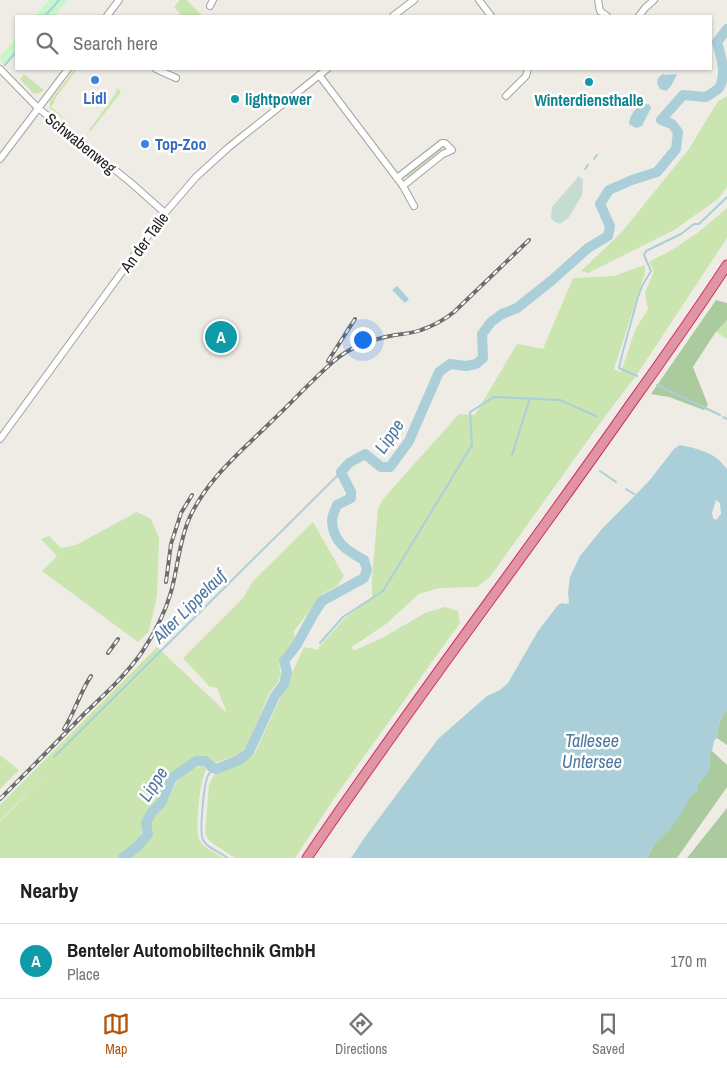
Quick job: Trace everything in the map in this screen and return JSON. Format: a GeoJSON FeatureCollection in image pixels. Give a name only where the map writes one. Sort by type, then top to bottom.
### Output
{"type":"FeatureCollection","features":[{"type":"Feature","properties":{"kind":"highway"},"geometry":{"type":"LineString","coordinates":[[308,858],[356,785],[607,439],[727,265]]}},
{"type":"Feature","properties":{"kind":"street"},"geometry":{"type":"LineString","coordinates":[[108,15],[119,0]]}},
{"type":"Feature","properties":{"kind":"street"},"geometry":{"type":"LineString","coordinates":[[394,15],[414,0]]}},
{"type":"Feature","properties":{"kind":"street"},"geometry":{"type":"LineString","coordinates":[[479,0],[490,15]]}},
{"type":"Feature","properties":{"kind":"street"},"geometry":{"type":"LineString","coordinates":[[598,0],[600,11],[606,15]]}},
{"type":"Feature","properties":{"kind":"street"},"geometry":{"type":"LineString","coordinates":[[639,15],[654,0]]}},
{"type":"Feature","properties":{"kind":"street","name":"Schwabenweg"},"geometry":{"type":"LineString","coordinates":[[0,70],[38,108],[130,182],[165,213]]}},
{"type":"Feature","properties":{"kind":"street"},"geometry":{"type":"LineString","coordinates":[[0,160],[67,70]]}},
{"type":"Feature","properties":{"kind":"street"},"geometry":{"type":"LineString","coordinates":[[158,70],[176,78]]}},
{"type":"Feature","properties":{"kind":"street","name":"An der Talle"},"geometry":{"type":"LineString","coordinates":[[0,439],[165,213],[196,177],[229,147],[326,70]]}},
{"type":"Feature","properties":{"kind":"street"},"geometry":{"type":"LineString","coordinates":[[506,96],[526,76],[528,70]]}},
{"type":"Feature","properties":{"kind":"street"},"geometry":{"type":"LineString","coordinates":[[319,75],[403,186],[414,206]]}},
{"type":"Feature","properties":{"kind":"street"},"geometry":{"type":"LineString","coordinates":[[397,178],[442,143],[445,143],[450,148],[403,186]]}},
{"type":"Feature","properties":{"kind":"green space"},"geometry":{"type":"Polygon","coordinates":[[[49,0],[57,0],[45,15],[36,15],[49,0]]]}},
{"type":"Feature","properties":{"kind":"green space"},"geometry":{"type":"Polygon","coordinates":[[[60,0],[68,0],[55,15],[47,15],[60,0]]]}},
{"type":"Feature","properties":{"kind":"green space"},"geometry":{"type":"Polygon","coordinates":[[[180,0],[187,0],[201,15],[181,15],[174,7],[180,0]]]}},
{"type":"Feature","properties":{"kind":"green space"},"geometry":{"type":"Polygon","coordinates":[[[15,39],[15,51],[3,66],[0,57],[15,39]]]}},
{"type":"Feature","properties":{"kind":"green space"},"geometry":{"type":"Polygon","coordinates":[[[74,70],[76,70],[51,107],[75,127],[50,108],[50,101],[74,70]]]}},
{"type":"Feature","properties":{"kind":"green space"},"geometry":{"type":"Polygon","coordinates":[[[24,74],[44,90],[34,94],[20,79],[24,74]]]}},
{"type":"Feature","properties":{"kind":"green space"},"geometry":{"type":"Polygon","coordinates":[[[117,88],[121,92],[90,132],[89,130],[107,106],[105,104],[107,101],[109,103],[117,91],[117,88]]]}},
{"type":"Feature","properties":{"kind":"green space"},"geometry":{"type":"Polygon","coordinates":[[[727,96],[727,187],[718,199],[674,230],[588,273],[581,271],[621,233],[689,149],[718,101],[727,96]]]}},
{"type":"Feature","properties":{"kind":"green space"},"geometry":{"type":"Polygon","coordinates":[[[441,146],[443,149],[409,177],[405,177],[406,174],[441,146]]]}},
{"type":"Feature","properties":{"kind":"green space"},"geometry":{"type":"Polygon","coordinates":[[[579,176],[583,180],[582,195],[569,217],[560,224],[555,222],[551,218],[552,207],[579,176]]]}},
{"type":"Feature","properties":{"kind":"green space"},"geometry":{"type":"Polygon","coordinates":[[[727,208],[727,238],[636,376],[490,577],[477,587],[439,588],[419,594],[386,624],[352,647],[353,651],[382,638],[425,613],[445,607],[458,611],[460,623],[337,794],[295,858],[235,858],[212,843],[205,833],[209,784],[214,775],[254,755],[304,647],[318,650],[345,618],[372,597],[378,509],[383,499],[459,414],[475,415],[517,344],[543,349],[573,278],[614,276],[645,265],[645,273],[614,369],[621,372],[635,330],[648,309],[645,293],[654,271],[649,262],[675,248],[700,231],[727,208]]]}},
{"type":"Feature","properties":{"kind":"green space"},"geometry":{"type":"Polygon","coordinates":[[[716,300],[727,303],[727,320],[715,333],[693,367],[708,405],[704,410],[669,397],[651,394],[716,300]]]}},
{"type":"Feature","properties":{"kind":"green space"},"geometry":{"type":"Polygon","coordinates":[[[727,320],[727,339],[716,332],[727,320]]]}},
{"type":"Feature","properties":{"kind":"green space"},"geometry":{"type":"Polygon","coordinates":[[[137,512],[151,519],[159,538],[157,596],[149,631],[138,642],[42,571],[57,556],[41,539],[49,536],[61,548],[76,545],[137,512]]]}},
{"type":"Feature","properties":{"kind":"green space"},"geometry":{"type":"Polygon","coordinates":[[[313,522],[344,576],[337,586],[322,594],[294,631],[295,638],[292,643],[294,645],[279,663],[281,674],[278,682],[270,692],[247,746],[236,756],[213,763],[196,759],[185,764],[171,776],[159,801],[143,822],[142,832],[136,842],[118,858],[0,858],[0,821],[55,766],[0,820],[0,805],[157,647],[227,713],[217,688],[209,686],[183,658],[244,597],[252,582],[313,522]]]}},
{"type":"Feature","properties":{"kind":"green space"},"geometry":{"type":"Polygon","coordinates":[[[727,711],[727,745],[717,738],[720,720],[727,711]]]}},
{"type":"Feature","properties":{"kind":"green space"},"geometry":{"type":"Polygon","coordinates":[[[712,751],[727,765],[727,787],[677,858],[647,858],[653,846],[692,794],[697,791],[698,784],[710,765],[709,755],[712,751]]]}},
{"type":"Feature","properties":{"kind":"green space"},"geometry":{"type":"Polygon","coordinates":[[[0,755],[19,770],[0,789],[0,755]]]}},
{"type":"Feature","properties":{"kind":"green space"},"geometry":{"type":"Polygon","coordinates":[[[202,766],[206,769],[199,804],[199,839],[207,848],[223,858],[130,858],[141,849],[151,835],[150,823],[155,813],[165,805],[177,781],[187,770],[202,766]]]}},
{"type":"Feature","properties":{"kind":"green space"},"geometry":{"type":"Polygon","coordinates":[[[727,808],[727,858],[687,858],[727,808]]]}},
{"type":"Feature","properties":{"kind":"water"},"geometry":{"type":"Polygon","coordinates":[[[663,74],[677,74],[666,91],[660,89],[657,83],[658,78],[663,74]]]}},
{"type":"Feature","properties":{"kind":"water"},"geometry":{"type":"Polygon","coordinates":[[[643,103],[650,105],[651,108],[642,126],[636,128],[629,124],[630,117],[643,103]]]}},
{"type":"Feature","properties":{"kind":"water"},"geometry":{"type":"Polygon","coordinates":[[[397,286],[409,299],[405,303],[392,290],[397,286]]]}},
{"type":"Feature","properties":{"kind":"water","name":"Tallesee Untersee"},"geometry":{"type":"Polygon","coordinates":[[[680,445],[706,452],[719,460],[727,469],[727,711],[720,720],[717,738],[709,755],[708,772],[700,780],[697,791],[692,794],[671,828],[653,846],[647,858],[351,858],[438,739],[487,696],[500,690],[508,683],[538,631],[558,605],[569,603],[570,577],[580,556],[601,530],[649,481],[674,449],[680,445]],[[716,500],[712,513],[713,518],[716,520],[721,514],[720,503],[716,500]]]}},
{"type":"Feature","properties":{"kind":"waterway"},"geometry":{"type":"LineString","coordinates":[[46,15],[59,0]]}},
{"type":"Feature","properties":{"kind":"waterway","name":"Lippe"},"geometry":{"type":"LineString","coordinates":[[123,858],[138,846],[148,834],[146,823],[152,812],[161,803],[172,778],[196,761],[205,761],[216,769],[239,760],[249,752],[275,696],[284,684],[287,672],[284,661],[296,646],[322,601],[364,578],[367,570],[364,560],[342,545],[335,535],[333,528],[332,519],[337,505],[351,498],[351,492],[341,472],[349,463],[365,454],[381,467],[390,467],[409,441],[439,372],[450,364],[466,366],[476,364],[483,358],[482,334],[491,322],[502,314],[517,308],[588,248],[608,236],[610,226],[600,204],[609,190],[657,172],[676,149],[678,132],[672,124],[661,120],[683,95],[706,97],[719,88],[723,71],[717,42],[727,29]]}},
{"type":"Feature","properties":{"kind":"waterway"},"geometry":{"type":"LineString","coordinates":[[5,65],[15,53]]}},
{"type":"Feature","properties":{"kind":"waterway"},"geometry":{"type":"LineString","coordinates":[[594,159],[597,155]]}},
{"type":"Feature","properties":{"kind":"waterway"},"geometry":{"type":"LineString","coordinates":[[585,169],[588,165]]}},
{"type":"Feature","properties":{"kind":"waterway"},"geometry":{"type":"LineString","coordinates":[[637,376],[619,368],[638,297],[651,271],[644,255],[646,251],[681,234],[694,224],[699,224],[727,197]]}},
{"type":"Feature","properties":{"kind":"waterway"},"geometry":{"type":"LineString","coordinates":[[657,385],[720,415]]}},
{"type":"Feature","properties":{"kind":"waterway"},"geometry":{"type":"LineString","coordinates":[[320,643],[343,617],[383,591],[472,445],[470,412],[494,397],[560,400],[596,416]]}},
{"type":"Feature","properties":{"kind":"waterway"},"geometry":{"type":"LineString","coordinates":[[512,455],[530,398]]}},
{"type":"Feature","properties":{"kind":"waterway"},"geometry":{"type":"LineString","coordinates":[[723,417],[727,419]]}},
{"type":"Feature","properties":{"kind":"waterway"},"geometry":{"type":"LineString","coordinates":[[600,471],[616,482]]}},
{"type":"Feature","properties":{"kind":"waterway","name":"Alter Lippelauf"},"geometry":{"type":"LineString","coordinates":[[54,757],[341,472]]}},
{"type":"Feature","properties":{"kind":"waterway"},"geometry":{"type":"LineString","coordinates":[[626,489],[634,494]]}},
{"type":"Feature","properties":{"kind":"waterway"},"geometry":{"type":"LineString","coordinates":[[213,768],[207,778],[205,790],[202,835],[207,846],[227,858]]}},
{"type":"Feature","properties":{"kind":"railway"},"geometry":{"type":"LineString","coordinates":[[0,799],[115,684],[142,652],[159,623],[169,600],[183,537],[189,519],[206,490],[227,465],[334,361],[355,347],[371,341],[418,331],[442,320],[454,312],[529,240]]}},
{"type":"Feature","properties":{"kind":"railway"},"geometry":{"type":"LineString","coordinates":[[328,361],[355,319]]}},
{"type":"Feature","properties":{"kind":"railway"},"geometry":{"type":"LineString","coordinates":[[166,582],[171,544],[181,513],[192,495]]}},
{"type":"Feature","properties":{"kind":"railway"},"geometry":{"type":"LineString","coordinates":[[108,653],[118,639]]}},
{"type":"Feature","properties":{"kind":"railway"},"geometry":{"type":"LineString","coordinates":[[64,729],[91,676]]}},
{"type":"Feature","properties":{"kind":"place","name":"Lidl"},"geometry":{"type":"Point","coordinates":[95,80]}},
{"type":"Feature","properties":{"kind":"place","name":"Winterdiensthalle"},"geometry":{"type":"Point","coordinates":[589,82]}},
{"type":"Feature","properties":{"kind":"place","name":"lightpower"},"geometry":{"type":"Point","coordinates":[235,99]}},
{"type":"Feature","properties":{"kind":"place","name":"Top-Zoo"},"geometry":{"type":"Point","coordinates":[145,144]}},
{"type":"Feature","properties":{"kind":"place","name":"Benteler Automobiltechnik GmbH"},"geometry":{"type":"Point","coordinates":[221,337]}}]}
